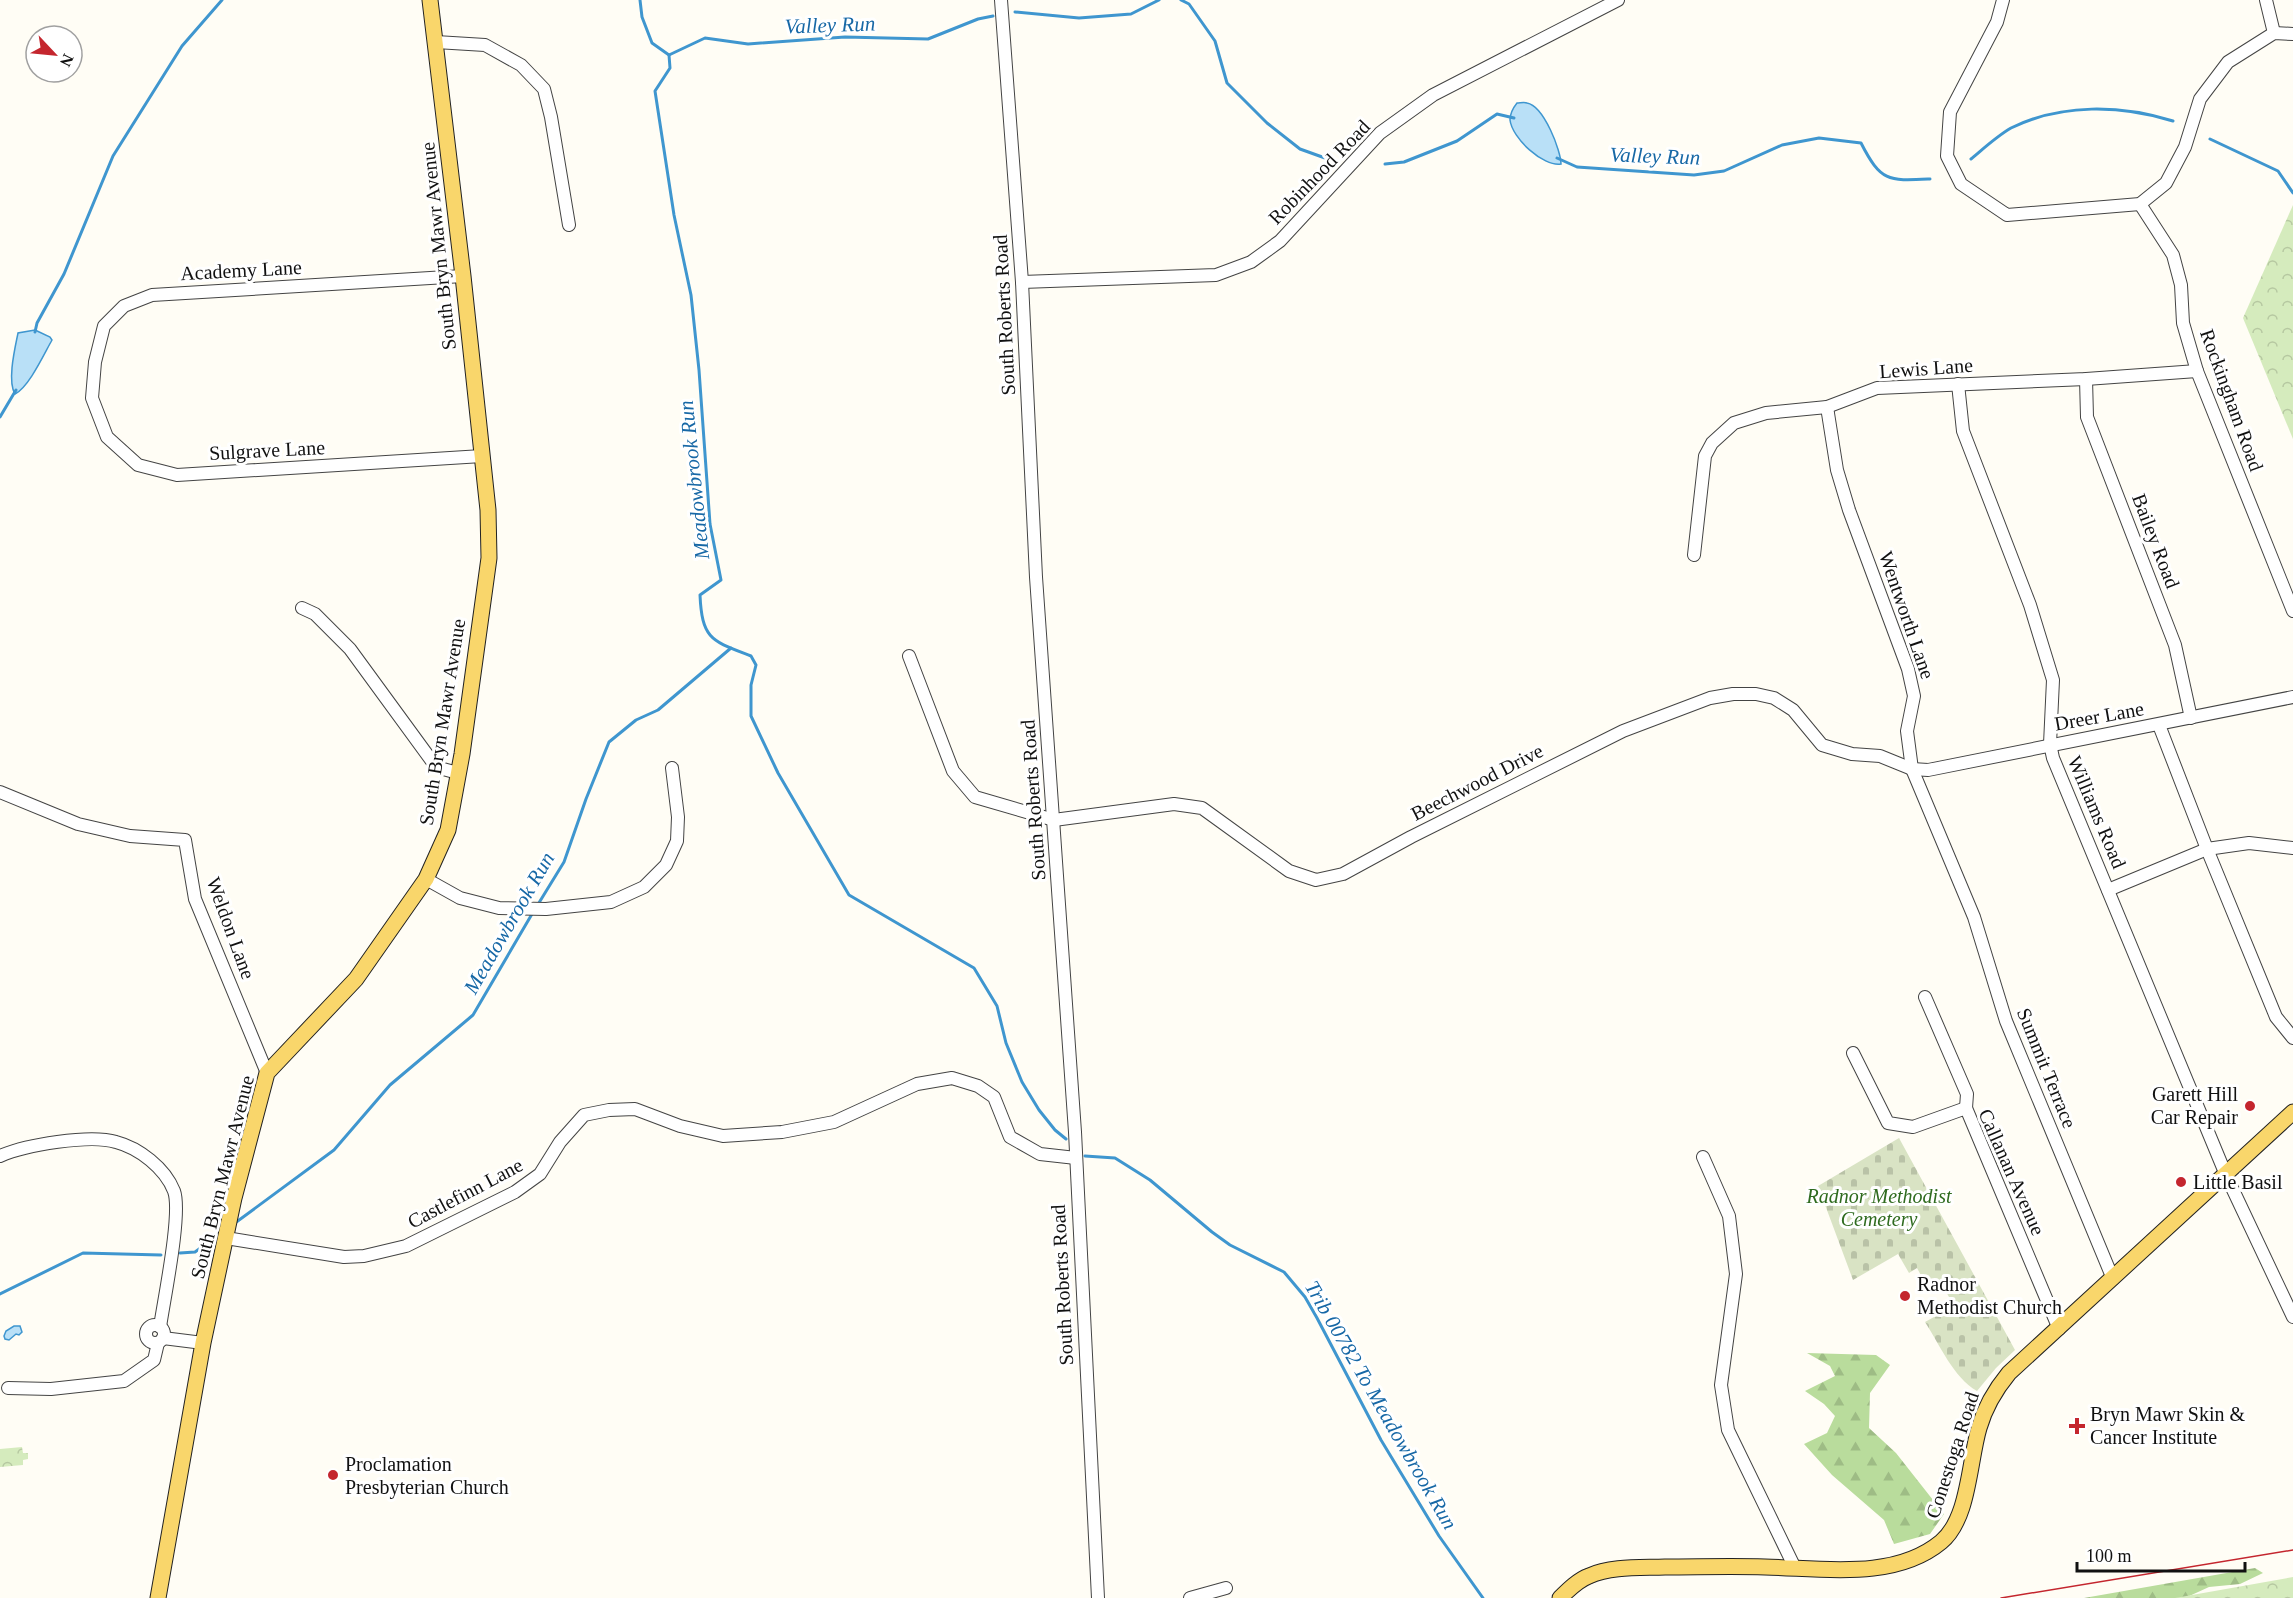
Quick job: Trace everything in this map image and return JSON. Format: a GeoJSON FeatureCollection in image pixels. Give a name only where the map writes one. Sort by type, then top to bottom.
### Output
{"type":"FeatureCollection","features":[{"type":"Feature","properties":{"kind":"main road","name":"South Bryn Mawr Avenue"},"geometry":{"type":"LineString","coordinates":[[158,1598],[203,1342],[234,1198],[267,1073],[356,979],[426,879],[448,830],[458,773],[489,558],[488,510],[430,0]]}},
{"type":"Feature","properties":{"kind":"main road","name":"Conestoga Road"},"geometry":{"type":"LineString","coordinates":[[1560,1598],[1588,1576],[1635,1568],[1873,1568],[1917,1558],[1944,1540],[1952,1529],[1962,1504],[1978,1428],[1996,1387],[2293,1112]]}},
{"type":"Feature","properties":{"kind":"street","name":"South Roberts Road"},"geometry":{"type":"LineString","coordinates":[[1001,0],[1022,282],[1036,578],[1076,1158],[1098,1598]]}},
{"type":"Feature","properties":{"kind":"street","name":"Robinhood Road"},"geometry":{"type":"LineString","coordinates":[[1022,282],[1216,275],[1251,262],[1280,241],[1380,133],[1424,101],[1618,0]]}},
{"type":"Feature","properties":{"kind":"street"},"geometry":{"type":"LineString","coordinates":[[2003,0],[1997,22],[1950,112],[1947,156],[1961,184],[2007,215],[2140,204],[2166,183],[2185,147],[2200,99],[2228,62],[2274,33],[2293,34]]}},
{"type":"Feature","properties":{"kind":"street"},"geometry":{"type":"LineString","coordinates":[[2266,0],[2274,33]]}},
{"type":"Feature","properties":{"kind":"street"},"geometry":{"type":"LineString","coordinates":[[436,42],[485,45],[521,65],[544,89],[551,117],[569,225]]}},
{"type":"Feature","properties":{"kind":"street","name":"Rockingham Road"},"geometry":{"type":"LineString","coordinates":[[2140,204],[2173,255],[2181,285],[2183,323],[2197,371],[2293,611]]}},
{"type":"Feature","properties":{"kind":"street","name":"Academy Lane"},"geometry":{"type":"LineString","coordinates":[[92,398],[95,362],[104,326],[124,306],[152,295],[463,276]]}},
{"type":"Feature","properties":{"kind":"street","name":"Lewis Lane"},"geometry":{"type":"LineString","coordinates":[[1694,555],[1705,456],[1712,443],[1734,423],[1766,413],[1827,407],[1878,388],[2086,379],[2197,371]]}},
{"type":"Feature","properties":{"kind":"street","name":"Bailey Road"},"geometry":{"type":"LineString","coordinates":[[2086,379],[2087,417],[2175,645],[2191,718]]}},
{"type":"Feature","properties":{"kind":"street","name":"Williams Road"},"geometry":{"type":"LineString","coordinates":[[1958,384],[1963,431],[2030,605],[2053,680],[2050,744],[2053,758],[2226,1175],[2293,1317]]}},
{"type":"Feature","properties":{"kind":"street","name":"Sulgrave Lane"},"geometry":{"type":"LineString","coordinates":[[92,398],[107,436],[138,465],[177,475],[482,456]]}},
{"type":"Feature","properties":{"kind":"street","name":"Wentworth Lane"},"geometry":{"type":"LineString","coordinates":[[1827,407],[1837,470],[1849,510],[1908,669],[1914,696],[1907,731],[1912,769],[1954,867]]}},
{"type":"Feature","properties":{"kind":"street"},"geometry":{"type":"LineString","coordinates":[[302,608],[315,614],[350,649],[434,764],[458,773]]}},
{"type":"Feature","properties":{"kind":"street"},"geometry":{"type":"LineString","coordinates":[[909,656],[953,771],[975,797],[1054,820]]}},
{"type":"Feature","properties":{"kind":"street","name":"Beechwood Drive"},"geometry":{"type":"LineString","coordinates":[[1054,820],[1174,804],[1202,808],[1289,871],[1316,880],[1343,874],[1500,791],[1623,731],[1710,698],[1733,694],[1756,694],[1774,698],[1792,710],[1822,745],[1852,754],[1880,756],[1912,769]]}},
{"type":"Feature","properties":{"kind":"street","name":"Dreer Lane"},"geometry":{"type":"LineString","coordinates":[[1912,769],[1928,770],[2293,697]]}},
{"type":"Feature","properties":{"kind":"street"},"geometry":{"type":"LineString","coordinates":[[2159,725],[2276,1017],[2293,1038]]}},
{"type":"Feature","properties":{"kind":"street"},"geometry":{"type":"LineString","coordinates":[[426,879],[460,898],[500,908],[546,909],[611,902],[645,887],[666,865],[677,842],[678,817],[672,768]]}},
{"type":"Feature","properties":{"kind":"street","name":"Weldon Lane"},"geometry":{"type":"LineString","coordinates":[[0,792],[78,824],[130,836],[185,840],[195,899],[267,1073]]}},
{"type":"Feature","properties":{"kind":"street"},"geometry":{"type":"LineString","coordinates":[[2108,890],[2207,849],[2249,843],[2293,848]]}},
{"type":"Feature","properties":{"kind":"street","name":"Summit Terrace"},"geometry":{"type":"LineString","coordinates":[[1954,867],[1974,917],[2006,1021],[2113,1279]]}},
{"type":"Feature","properties":{"kind":"street"},"geometry":{"type":"LineString","coordinates":[[1925,997],[1967,1094],[1966,1108]]}},
{"type":"Feature","properties":{"kind":"street","name":"Callanan Avenue"},"geometry":{"type":"LineString","coordinates":[[1853,1053],[1888,1123],[1913,1127],[1966,1108],[2059,1329]]}},
{"type":"Feature","properties":{"kind":"street","name":"Castlefinn Lane"},"geometry":{"type":"LineString","coordinates":[[227,1235],[344,1257],[364,1256],[406,1246],[515,1192],[540,1174],[560,1142],[584,1115],[609,1110],[635,1109],[680,1126],[723,1136],[782,1132],[834,1122],[917,1084],[952,1078],[978,1086],[994,1097],[1010,1137],[1040,1154],[1076,1158]]}},
{"type":"Feature","properties":{"kind":"street"},"geometry":{"type":"LineString","coordinates":[[0,1156],[12,1151],[78,1140],[116,1142],[141,1153],[159,1169],[174,1192],[176,1217],[160,1336],[154,1360],[124,1381],[51,1389],[8,1388]]}},
{"type":"Feature","properties":{"kind":"street"},"geometry":{"type":"LineString","coordinates":[[1703,1157],[1729,1216],[1736,1274],[1721,1385],[1728,1430],[1795,1568]]}},
{"type":"Feature","properties":{"kind":"street"},"geometry":{"type":"LineString","coordinates":[[160,1336],[203,1342]]}},
{"type":"Feature","properties":{"kind":"street"},"geometry":{"type":"LineString","coordinates":[[1190,1598],[1226,1588]]}},
{"type":"Feature","properties":{"kind":"green space"},"geometry":{"type":"Polygon","coordinates":[[[2293,205],[2293,439],[2243,318],[2293,205]]]}},
{"type":"Feature","properties":{"kind":"green space","name":"Radnor Methodist Cemetery"},"geometry":{"type":"Polygon","coordinates":[[[1899,1138],[2015,1350],[1977,1391],[1968,1385],[1954,1369],[1925,1322],[1954,1306],[1944,1288],[1931,1294],[1917,1268],[1909,1273],[1898,1254],[1853,1280],[1818,1186],[1899,1138]]]}},
{"type":"Feature","properties":{"kind":"green space"},"geometry":{"type":"Polygon","coordinates":[[[1807,1353],[1876,1355],[1890,1365],[1870,1393],[1869,1428],[1896,1453],[1944,1514],[1930,1534],[1894,1544],[1884,1520],[1832,1475],[1804,1444],[1827,1433],[1835,1416],[1824,1404],[1805,1391],[1835,1376],[1830,1366],[1807,1353]]]}},
{"type":"Feature","properties":{"kind":"green space"},"geometry":{"type":"Polygon","coordinates":[[[22,1447],[23,1453],[28,1453],[28,1459],[23,1460],[23,1465],[0,1467],[0,1449],[22,1447]]]}},
{"type":"Feature","properties":{"kind":"green space"},"geometry":{"type":"Polygon","coordinates":[[[2255,1568],[2263,1573],[2240,1584],[2209,1587],[2185,1598],[2084,1598],[2255,1568]]]}},
{"type":"Feature","properties":{"kind":"green space"},"geometry":{"type":"Polygon","coordinates":[[[2293,1577],[2293,1598],[2175,1598],[2293,1577]]]}},
{"type":"Feature","properties":{"kind":"water"},"geometry":{"type":"Polygon","coordinates":[[[1517,103],[1527,103],[1533,106],[1545,120],[1555,140],[1561,164],[1554,164],[1537,156],[1516,135],[1510,120],[1517,103]]]}},
{"type":"Feature","properties":{"kind":"water"},"geometry":{"type":"Polygon","coordinates":[[[35,330],[52,340],[31,378],[15,394],[12,373],[18,333],[35,330]]]}},
{"type":"Feature","properties":{"kind":"water"},"geometry":{"type":"Polygon","coordinates":[[[14,1326],[20,1326],[22,1332],[9,1340],[5,1339],[6,1331],[14,1326]]]}},
{"type":"Feature","properties":{"kind":"waterway"},"geometry":{"type":"LineString","coordinates":[[35,332],[37,323],[64,274],[113,156],[182,46],[222,0]]}},
{"type":"Feature","properties":{"kind":"waterway","name":"Meadowbrook Run"},"geometry":{"type":"LineString","coordinates":[[640,0],[642,17],[652,43],[669,55],[670,68],[655,91],[674,215],[691,295],[710,524],[721,580],[700,595],[703,621],[707,630],[718,642],[751,656],[756,665],[751,685],[751,716],[778,773],[849,895],[974,968],[997,1006],[1006,1043],[1022,1082],[1039,1110],[1055,1130],[1066,1139]]}},
{"type":"Feature","properties":{"kind":"waterway","name":"Valley Run"},"geometry":{"type":"LineString","coordinates":[[1015,12],[1079,18],[1131,14],[1159,0]]}},
{"type":"Feature","properties":{"kind":"waterway","name":"Valley Run"},"geometry":{"type":"LineString","coordinates":[[1181,0],[1189,4],[1215,41],[1227,83],[1267,123],[1300,149],[1325,158]]}},
{"type":"Feature","properties":{"kind":"waterway","name":"Valley Run"},"geometry":{"type":"LineString","coordinates":[[669,55],[705,38],[748,44],[845,37],[928,39],[978,19],[993,16]]}},
{"type":"Feature","properties":{"kind":"waterway","name":"Valley Run"},"geometry":{"type":"LineString","coordinates":[[1971,159],[2011,128],[2051,114],[2092,109],[2112,110],[2173,121]]}},
{"type":"Feature","properties":{"kind":"waterway","name":"Valley Run"},"geometry":{"type":"LineString","coordinates":[[1385,164],[1404,162],[1457,141],[1497,114],[1514,118]]}},
{"type":"Feature","properties":{"kind":"waterway","name":"Valley Run"},"geometry":{"type":"LineString","coordinates":[[1557,158],[1577,167],[1694,175],[1724,171],[1782,145],[1819,138],[1861,143],[1874,165],[1881,172],[1895,179],[1930,179]]}},
{"type":"Feature","properties":{"kind":"waterway","name":"Valley Run"},"geometry":{"type":"LineString","coordinates":[[2210,139],[2278,171],[2293,193]]}},
{"type":"Feature","properties":{"kind":"waterway"},"geometry":{"type":"LineString","coordinates":[[0,417],[16,390]]}},
{"type":"Feature","properties":{"kind":"waterway","name":"Meadowbrook Run"},"geometry":{"type":"LineString","coordinates":[[537,906],[564,862],[609,742],[636,720],[658,710],[731,648]]}},
{"type":"Feature","properties":{"kind":"waterway","name":"Meadowbrook Run"},"geometry":{"type":"LineString","coordinates":[[235,1223],[334,1150],[390,1085],[473,1015],[532,914]]}},
{"type":"Feature","properties":{"kind":"waterway","name":"Trib 00782 To Meadowbrook Run"},"geometry":{"type":"LineString","coordinates":[[1085,1156],[1115,1158],[1150,1180],[1230,1245],[1284,1272],[1305,1297],[1381,1440],[1439,1536],[1483,1598]]}},
{"type":"Feature","properties":{"kind":"waterway","name":"Meadowbrook Run"},"geometry":{"type":"LineString","coordinates":[[180,1253],[195,1252],[220,1234]]}},
{"type":"Feature","properties":{"kind":"waterway","name":"Meadowbrook Run"},"geometry":{"type":"LineString","coordinates":[[0,1294],[83,1253],[161,1255]]}},
{"type":"Feature","properties":{"kind":"tram line"},"geometry":{"type":"LineString","coordinates":[[2001,1598],[2293,1550]]}},
{"type":"Feature","properties":{"kind":"place","name":"Garett Hill Car Repair"},"geometry":{"type":"Point","coordinates":[2250,1106]}},
{"type":"Feature","properties":{"kind":"place","name":"Little Basil"},"geometry":{"type":"Point","coordinates":[2181,1182]}},
{"type":"Feature","properties":{"kind":"place","name":"Radnor Methodist Church"},"geometry":{"type":"Point","coordinates":[1905,1296]}},
{"type":"Feature","properties":{"kind":"place","name":"Bryn Mawr Skin & Cancer Institute"},"geometry":{"type":"Point","coordinates":[2077,1426]}},
{"type":"Feature","properties":{"kind":"place","name":"Proclamation Presbyterian Church"},"geometry":{"type":"Point","coordinates":[333,1475]}}]}
